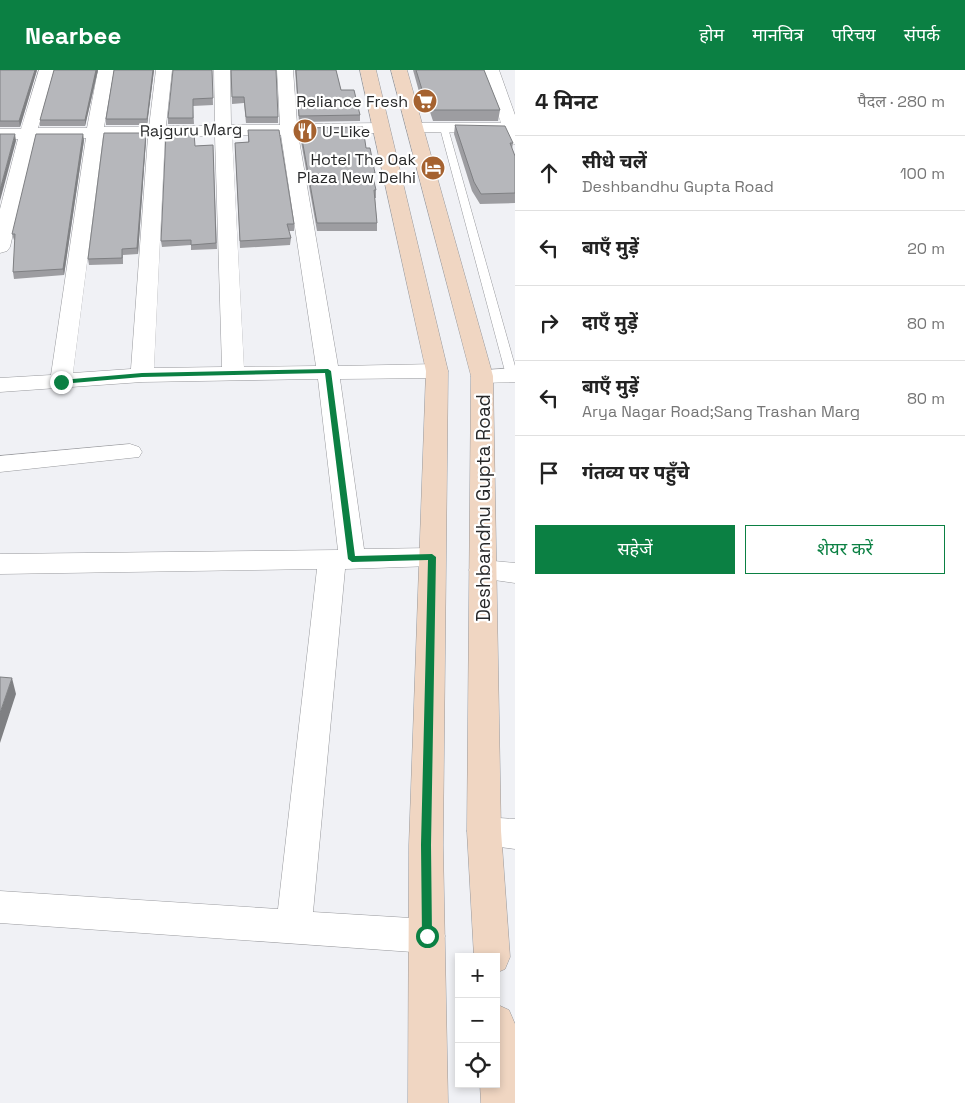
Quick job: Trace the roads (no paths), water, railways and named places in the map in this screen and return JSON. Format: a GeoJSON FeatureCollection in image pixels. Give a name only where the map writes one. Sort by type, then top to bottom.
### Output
{"type":"FeatureCollection","features":[{"type":"Feature","properties":{"kind":"main road"},"geometry":{"type":"LineString","coordinates":[[368,70],[437,371],[426,835],[428,1103]]}},
{"type":"Feature","properties":{"kind":"main road","name":"Deshbandhu Gupta Road"},"geometry":{"type":"LineString","coordinates":[[399,70],[482,376],[483,570],[500,833],[492,953]]}},
{"type":"Feature","properties":{"kind":"main road"},"geometry":{"type":"LineString","coordinates":[[497,1043],[501,1103]]}},
{"type":"Feature","properties":{"kind":"street"},"geometry":{"type":"LineString","coordinates":[[0,247],[28,133],[47,70]]}},
{"type":"Feature","properties":{"kind":"street"},"geometry":{"type":"LineString","coordinates":[[61,382],[95,132],[106,70]]}},
{"type":"Feature","properties":{"kind":"street"},"geometry":{"type":"LineString","coordinates":[[142,375],[157,131],[164,70]]}},
{"type":"Feature","properties":{"kind":"street"},"geometry":{"type":"LineString","coordinates":[[222,70],[233,374]]}},
{"type":"Feature","properties":{"kind":"street"},"geometry":{"type":"LineString","coordinates":[[285,70],[289,129],[328,371],[342,559],[294,927]]}},
{"type":"Feature","properties":{"kind":"street"},"geometry":{"type":"LineString","coordinates":[[414,128],[514,132],[491,70]]}},
{"type":"Feature","properties":{"kind":"street","name":"Rajguru Marg"},"geometry":{"type":"LineString","coordinates":[[0,134],[381,128]]}},
{"type":"Feature","properties":{"kind":"street"},"geometry":{"type":"LineString","coordinates":[[0,385],[142,375],[437,371]]}},
{"type":"Feature","properties":{"kind":"street"},"geometry":{"type":"LineString","coordinates":[[482,376],[513,375]]}},
{"type":"Feature","properties":{"kind":"street"},"geometry":{"type":"LineString","coordinates":[[0,464],[130,452]]}},
{"type":"Feature","properties":{"kind":"street"},"geometry":{"type":"LineString","coordinates":[[0,564],[432,557]]}},
{"type":"Feature","properties":{"kind":"street"},"geometry":{"type":"LineString","coordinates":[[483,570],[515,573]]}},
{"type":"Feature","properties":{"kind":"street"},"geometry":{"type":"LineString","coordinates":[[0,907],[427,936]]}},
{"type":"Feature","properties":{"kind":"lane"},"geometry":{"type":"LineString","coordinates":[[444,128],[513,375]]}},
{"type":"Feature","properties":{"kind":"place","name":"Reliance Fresh"},"geometry":{"type":"Point","coordinates":[425,101]}},
{"type":"Feature","properties":{"kind":"place","name":"U-Like"},"geometry":{"type":"Point","coordinates":[305,131]}},
{"type":"Feature","properties":{"kind":"place","name":"Hotel The Oak Plaza New Delhi"},"geometry":{"type":"Point","coordinates":[433,168]}}]}
